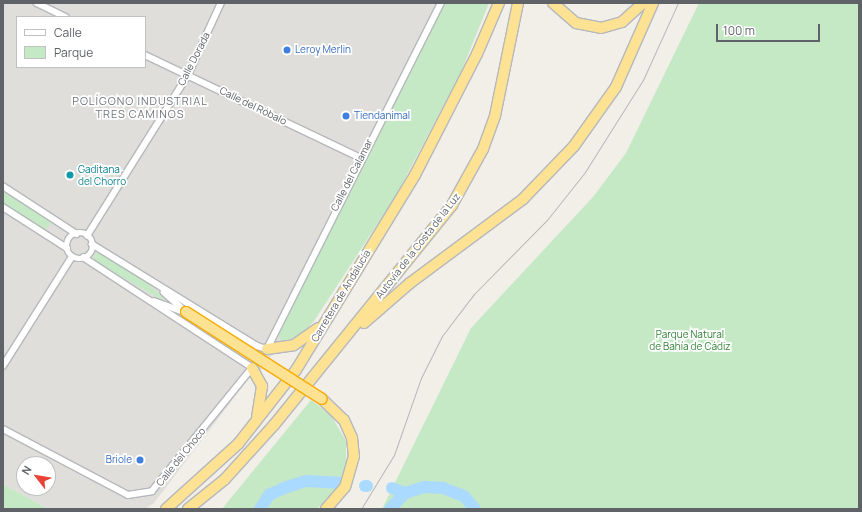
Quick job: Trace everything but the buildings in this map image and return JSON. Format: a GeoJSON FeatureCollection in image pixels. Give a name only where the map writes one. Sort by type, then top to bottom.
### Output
{"type":"FeatureCollection","features":[{"type":"Feature","properties":{"kind":"highway"},"geometry":{"type":"LineString","coordinates":[[477,54],[493,3]]}},
{"type":"Feature","properties":{"kind":"highway"},"geometry":{"type":"LineString","coordinates":[[477,54],[499,3]]}},
{"type":"Feature","properties":{"kind":"highway","name":"Autovía de la Costa de la Luz"},"geometry":{"type":"LineString","coordinates":[[342,343],[452,205],[469,176],[496,110],[518,3]]}},
{"type":"Feature","properties":{"kind":"highway"},"geometry":{"type":"LineString","coordinates":[[553,3],[576,23],[601,28],[622,22],[643,3]]}},
{"type":"Feature","properties":{"kind":"highway"},"geometry":{"type":"LineString","coordinates":[[197,509],[216,486],[274,425],[342,343],[410,283],[523,199],[555,167],[596,117],[616,87],[653,3]]}},
{"type":"Feature","properties":{"kind":"highway","name":"Carretera de Andalucía"},"geometry":{"type":"LineString","coordinates":[[166,509],[213,469],[255,424],[296,370],[415,175],[477,54]]}},
{"type":"Feature","properties":{"kind":"highway"},"geometry":{"type":"LineString","coordinates":[[186,312],[322,399],[344,420],[352,438],[354,456],[345,487],[326,509]]}},
{"type":"Feature","properties":{"kind":"highway"},"geometry":{"type":"LineString","coordinates":[[267,349],[294,345],[324,323]]}},
{"type":"Feature","properties":{"kind":"highway"},"geometry":{"type":"LineString","coordinates":[[252,368],[262,386],[263,394],[255,424]]}},
{"type":"Feature","properties":{"kind":"highway"},"geometry":{"type":"LineString","coordinates":[[188,509],[216,486]]}},
{"type":"Feature","properties":{"kind":"street"},"geometry":{"type":"LineString","coordinates":[[37,3],[64,16]]}},
{"type":"Feature","properties":{"kind":"street","name":"Calle Dorada"},"geometry":{"type":"LineString","coordinates":[[87,236],[188,75],[221,3]]}},
{"type":"Feature","properties":{"kind":"street","name":"Calle del Calamar"},"geometry":{"type":"LineString","coordinates":[[267,349],[361,158],[441,3]]}},
{"type":"Feature","properties":{"kind":"street","name":"Calle del Róbalo"},"geometry":{"type":"LineString","coordinates":[[146,55],[361,158]]}},
{"type":"Feature","properties":{"kind":"street"},"geometry":{"type":"LineString","coordinates":[[3,186],[78,234],[87,236],[92,244],[154,283],[267,349]]}},
{"type":"Feature","properties":{"kind":"street"},"geometry":{"type":"LineString","coordinates":[[3,207],[67,248],[72,256],[84,258],[252,368]]}},
{"type":"Feature","properties":{"kind":"street"},"geometry":{"type":"LineString","coordinates":[[67,248],[71,237],[78,234]]}},
{"type":"Feature","properties":{"kind":"street"},"geometry":{"type":"LineString","coordinates":[[84,258],[90,254],[92,244]]}},
{"type":"Feature","properties":{"kind":"street"},"geometry":{"type":"LineString","coordinates":[[3,366],[72,256]]}},
{"type":"Feature","properties":{"kind":"street"},"geometry":{"type":"LineString","coordinates":[[154,283],[186,312]]}},
{"type":"Feature","properties":{"kind":"street"},"geometry":{"type":"LineString","coordinates":[[146,298],[186,312]]}},
{"type":"Feature","properties":{"kind":"street","name":"Calle del Choco"},"geometry":{"type":"LineString","coordinates":[[3,429],[128,495],[152,491],[252,368]]}},
{"type":"Feature","properties":{"kind":"shaded area"},"geometry":{"type":"Polygon","coordinates":[[[3,3],[445,3],[277,334],[281,342],[255,379],[249,378],[154,503],[145,509],[48,509],[25,496],[56,496],[56,456],[16,456],[16,491],[3,484],[3,3]]]}},
{"type":"Feature","properties":{"kind":"green space"},"geometry":{"type":"Polygon","coordinates":[[[445,3],[489,3],[461,72],[397,194],[314,321],[300,336],[281,342],[277,334],[445,3]]]}},
{"type":"Feature","properties":{"kind":"green space","name":"Parque Natural de Bahía de Cádiz"},"geometry":{"type":"Polygon","coordinates":[[[699,3],[859,3],[859,509],[382,509],[471,328],[593,197],[626,153],[699,3]]]}},
{"type":"Feature","properties":{"kind":"green space"},"geometry":{"type":"Polygon","coordinates":[[[3,191],[51,222],[46,230],[3,203],[3,191]]]}},
{"type":"Feature","properties":{"kind":"green space"},"geometry":{"type":"Polygon","coordinates":[[[100,252],[146,282],[164,298],[162,300],[94,261],[94,255],[100,252]]]}},
{"type":"Feature","properties":{"kind":"green space"},"geometry":{"type":"Polygon","coordinates":[[[311,400],[331,415],[346,441],[346,468],[335,491],[317,509],[222,509],[311,400]]]}},
{"type":"Feature","properties":{"kind":"green space"},"geometry":{"type":"Polygon","coordinates":[[[3,484],[16,491],[16,496],[25,496],[48,509],[3,509],[3,484]]]}},
{"type":"Feature","properties":{"kind":"waterway"},"geometry":{"type":"LineString","coordinates":[[260,509],[269,495],[284,488],[306,481],[339,483]]}},
{"type":"Feature","properties":{"kind":"waterway"},"geometry":{"type":"LineString","coordinates":[[390,509],[405,493],[425,487],[443,488],[464,496],[475,509]]}},
{"type":"Feature","properties":{"kind":"waterway"},"geometry":{"type":"LineString","coordinates":[[392,488],[405,493]]}},
{"type":"Feature","properties":{"kind":"tram line"},"geometry":{"type":"LineString","coordinates":[[361,509],[394,455],[421,378],[442,336],[474,294],[547,220],[585,172],[643,80],[678,3]]}},
{"type":"Feature","properties":{"kind":"place","name":"Leroy Merlin"},"geometry":{"type":"Point","coordinates":[287,50]}},
{"type":"Feature","properties":{"kind":"place","name":"Tiendanimal"},"geometry":{"type":"Point","coordinates":[346,116]}},
{"type":"Feature","properties":{"kind":"place","name":"Gaditana del Chorro"},"geometry":{"type":"Point","coordinates":[70,175]}},
{"type":"Feature","properties":{"kind":"place","name":"Briole"},"geometry":{"type":"Point","coordinates":[140,460]}},
{"type":"Feature","properties":{"kind":"district","name":"POLÍGONO INDUSTRIAL TRES CAMINOS"},"geometry":{"type":"Point","coordinates":[140,108]}}]}
